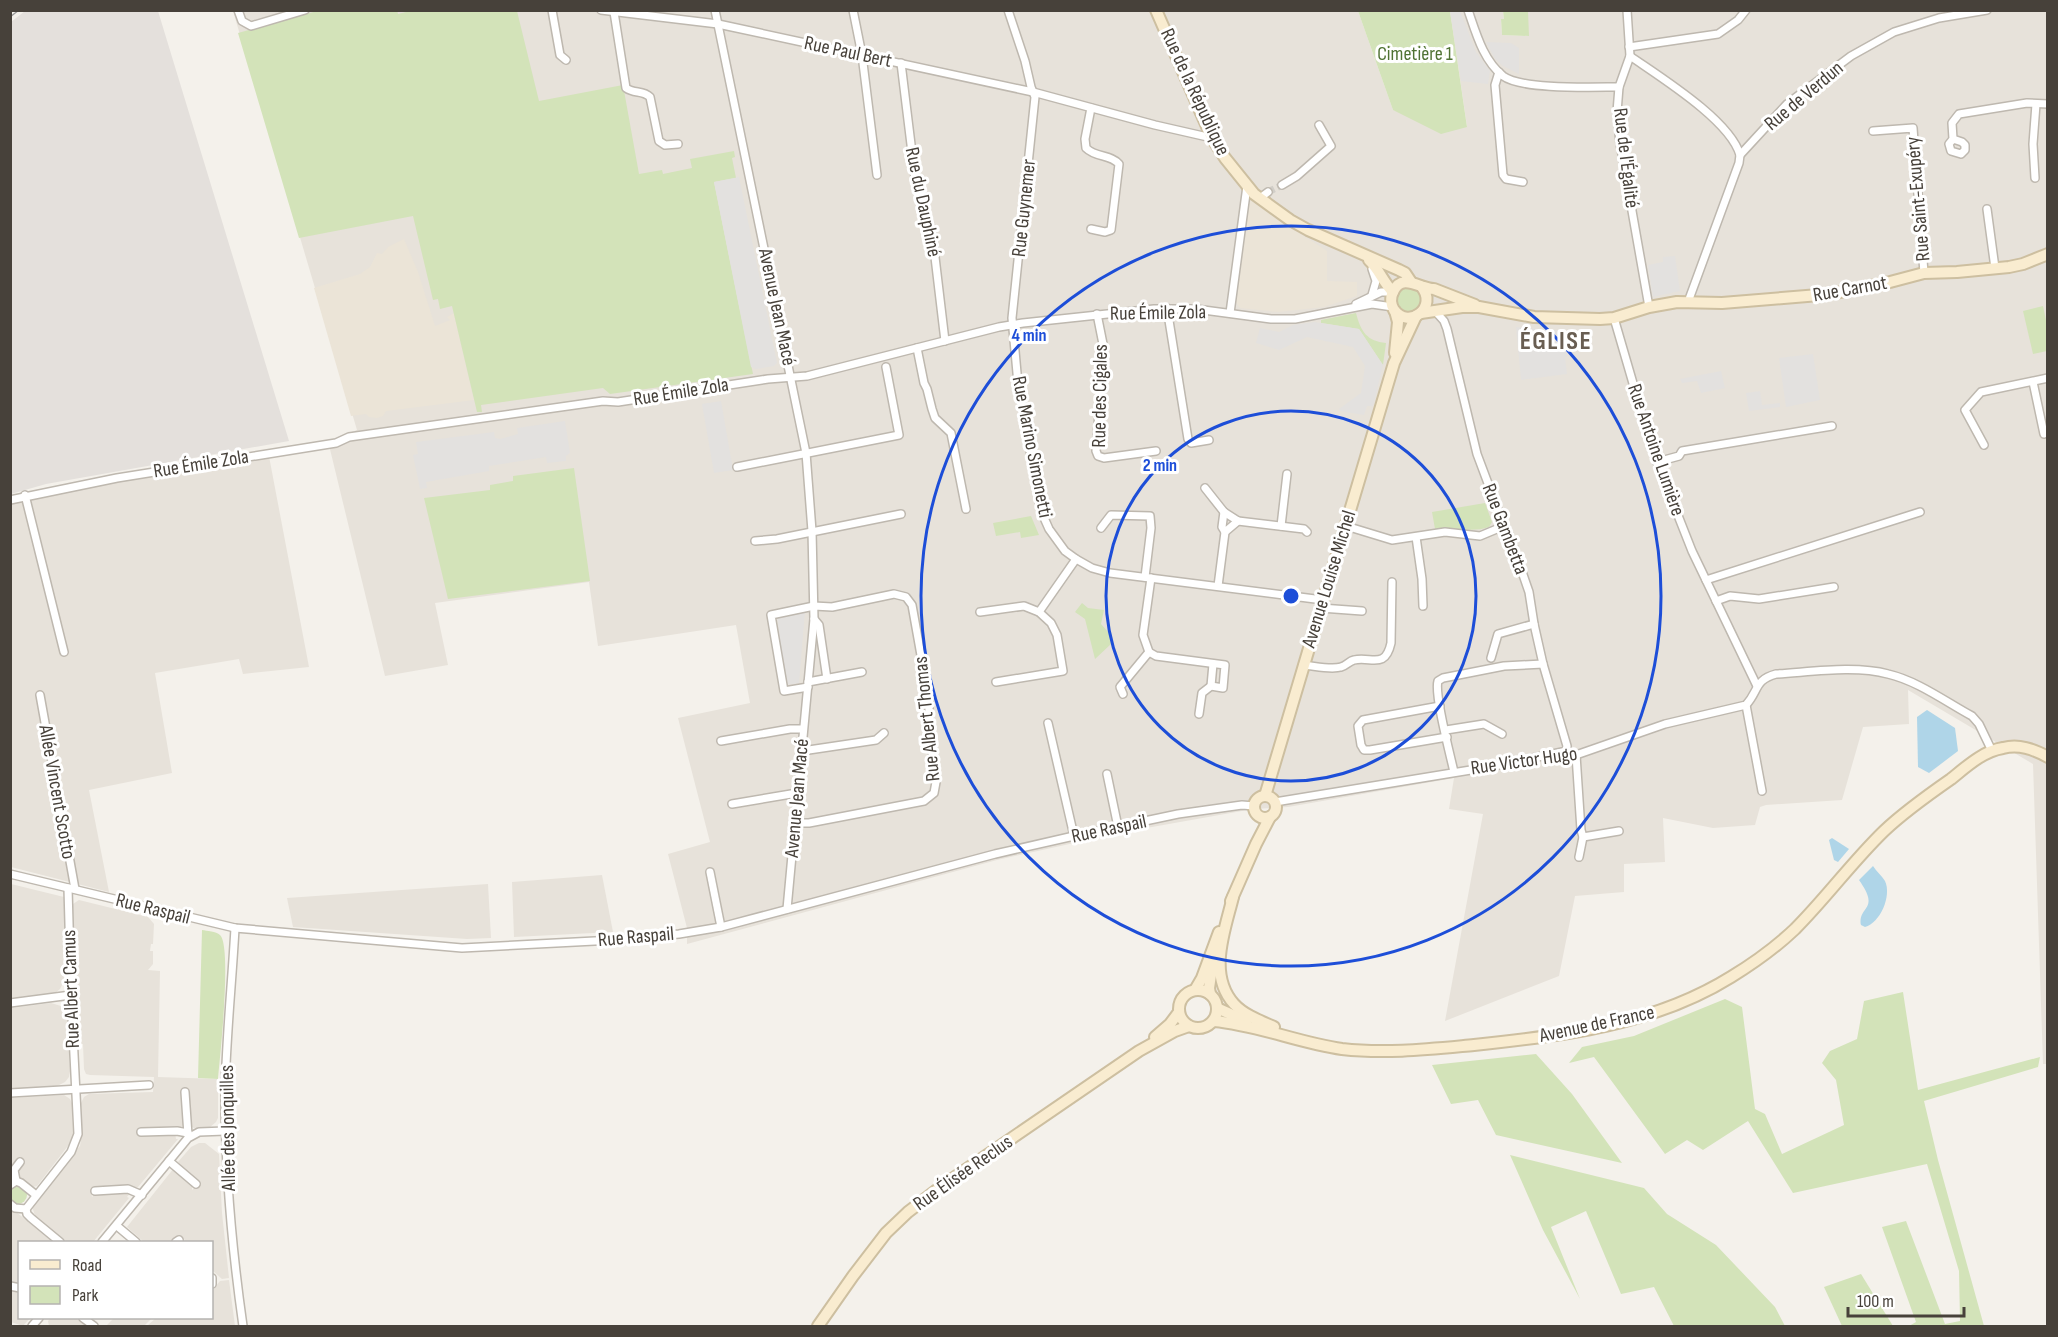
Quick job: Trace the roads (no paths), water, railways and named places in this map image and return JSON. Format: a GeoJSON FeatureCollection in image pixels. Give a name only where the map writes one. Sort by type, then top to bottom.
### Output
{"type":"FeatureCollection","features":[{"type":"Feature","properties":{"kind":"street"},"geometry":{"type":"LineString","coordinates":[[238,10],[242,21],[251,26],[305,10]]}},
{"type":"Feature","properties":{"kind":"street"},"geometry":{"type":"LineString","coordinates":[[552,10],[560,55],[566,60]]}},
{"type":"Feature","properties":{"kind":"street","name":"Rue Paul Bert"},"geometry":{"type":"LineString","coordinates":[[602,10],[718,24],[1033,92],[1212,138]]}},
{"type":"Feature","properties":{"kind":"street","name":"Avenue Jean Macé"},"geometry":{"type":"LineString","coordinates":[[715,10],[806,453],[812,531],[814,619],[787,909]]}},
{"type":"Feature","properties":{"kind":"street"},"geometry":{"type":"LineString","coordinates":[[853,10],[862,55],[877,175]]}},
{"type":"Feature","properties":{"kind":"street","name":"Rue Guynemer"},"geometry":{"type":"LineString","coordinates":[[1008,10],[1035,97],[1013,324]]}},
{"type":"Feature","properties":{"kind":"street","name":"Rue de la République"},"geometry":{"type":"LineString","coordinates":[[1156,10],[1212,138],[1247,186],[1264,195],[1290,220],[1308,230],[1406,273],[1416,284],[1479,307]]}},
{"type":"Feature","properties":{"kind":"street"},"geometry":{"type":"LineString","coordinates":[[1468,10],[1481,45],[1491,62],[1505,77],[1525,84],[1619,87]]}},
{"type":"Feature","properties":{"kind":"street","name":"Rue de l'Égalité"},"geometry":{"type":"LineString","coordinates":[[1627,10],[1630,56],[1619,87],[1617,112],[1620,143],[1649,307]]}},
{"type":"Feature","properties":{"kind":"street"},"geometry":{"type":"LineString","coordinates":[[1629,48],[1718,34],[1738,20],[1746,10]]}},
{"type":"Feature","properties":{"kind":"street","name":"Rue de Verdun"},"geometry":{"type":"LineString","coordinates":[[1688,302],[1740,155],[1787,104],[1851,56],[1894,32],[1939,18],[1987,10]]}},
{"type":"Feature","properties":{"kind":"street"},"geometry":{"type":"LineString","coordinates":[[614,12],[627,88],[631,92],[642,93],[650,97],[659,141],[664,145],[678,144]]}},
{"type":"Feature","properties":{"kind":"street"},"geometry":{"type":"LineString","coordinates":[[1630,56],[1705,111],[1736,146],[1740,155]]}},
{"type":"Feature","properties":{"kind":"street","name":"Rue du Dauphiné"},"geometry":{"type":"LineString","coordinates":[[901,63],[915,177],[932,232],[945,341]]}},
{"type":"Feature","properties":{"kind":"street"},"geometry":{"type":"LineString","coordinates":[[1499,72],[1495,85],[1503,175],[1506,180],[1523,182]]}},
{"type":"Feature","properties":{"kind":"street"},"geometry":{"type":"LineString","coordinates":[[1953,139],[1952,123],[1959,114],[2027,103],[2048,104]]}},
{"type":"Feature","properties":{"kind":"street"},"geometry":{"type":"LineString","coordinates":[[2035,178],[2033,144],[2036,104]]}},
{"type":"Feature","properties":{"kind":"street"},"geometry":{"type":"LineString","coordinates":[[1091,108],[1086,148],[1098,155],[1113,158],[1119,164],[1111,230],[1105,232],[1091,229]]}},
{"type":"Feature","properties":{"kind":"street"},"geometry":{"type":"LineString","coordinates":[[1282,185],[1297,176],[1331,146],[1319,125]]}},
{"type":"Feature","properties":{"kind":"street","name":"Rue Saint-Exupéry"},"geometry":{"type":"LineString","coordinates":[[1873,131],[1913,128],[1924,273]]}},
{"type":"Feature","properties":{"kind":"street"},"geometry":{"type":"LineString","coordinates":[[1230,313],[1247,186]]}},
{"type":"Feature","properties":{"kind":"street"},"geometry":{"type":"LineString","coordinates":[[1987,209],[1995,268]]}},
{"type":"Feature","properties":{"kind":"street","name":"Rue Carnot"},"geometry":{"type":"LineString","coordinates":[[1649,307],[1688,302],[1722,303],[1831,294],[1924,273],[2023,264],[2048,254]]}},
{"type":"Feature","properties":{"kind":"street"},"geometry":{"type":"LineString","coordinates":[[1366,257],[1377,267],[1385,284],[1393,292]]}},
{"type":"Feature","properties":{"kind":"street"},"geometry":{"type":"LineString","coordinates":[[1366,257],[1376,281],[1372,296]]}},
{"type":"Feature","properties":{"kind":"street"},"geometry":{"type":"LineString","coordinates":[[1400,284],[1416,284],[1426,294],[1424,309],[1418,315],[1405,317],[1394,309],[1391,302],[1393,292],[1400,284]]}},
{"type":"Feature","properties":{"kind":"street","name":"Rue Émile Zola"},"geometry":{"type":"LineString","coordinates":[[1350,307],[1381,292],[1393,292]]}},
{"type":"Feature","properties":{"kind":"street","name":"Rue Émile Zola"},"geometry":{"type":"LineString","coordinates":[[10,500],[117,477],[336,443],[349,437],[603,401],[618,402],[768,379],[807,376],[1013,324],[1167,308],[1271,319],[1295,319],[1376,303],[1394,309]]}},
{"type":"Feature","properties":{"kind":"street","name":"Rue de la République"},"geometry":{"type":"LineString","coordinates":[[1418,315],[1462,307],[1479,307],[1543,318],[1594,320],[1614,318],[1649,307]]}},
{"type":"Feature","properties":{"kind":"street"},"geometry":{"type":"LineString","coordinates":[[1167,308],[1188,439],[1191,443],[1209,440]]}},
{"type":"Feature","properties":{"kind":"street","name":"Avenue Louise Michel"},"geometry":{"type":"LineString","coordinates":[[1394,309],[1398,322],[1394,363]]}},
{"type":"Feature","properties":{"kind":"street","name":"Rue Gambetta"},"geometry":{"type":"LineString","coordinates":[[1435,311],[1444,321],[1447,329],[1477,454],[1529,592],[1543,664],[1567,751]]}},
{"type":"Feature","properties":{"kind":"street","name":"Rue des Cigales"},"geometry":{"type":"LineString","coordinates":[[1097,314],[1104,349],[1096,451],[1098,456],[1104,458],[1156,452]]}},
{"type":"Feature","properties":{"kind":"street","name":"Avenue Louise Michel"},"geometry":{"type":"LineString","coordinates":[[1265,796],[1394,363],[1418,315]]}},
{"type":"Feature","properties":{"kind":"street","name":"Rue Antoine Lumière"},"geometry":{"type":"LineString","coordinates":[[1614,318],[1657,462],[1692,551],[1756,686]]}},
{"type":"Feature","properties":{"kind":"street","name":"Rue Marino Simonetti"},"geometry":{"type":"LineString","coordinates":[[1013,324],[1018,384],[1041,511],[1057,542],[1076,559],[1092,568],[1110,573],[1218,586],[1362,611]]}},
{"type":"Feature","properties":{"kind":"street"},"geometry":{"type":"LineString","coordinates":[[918,348],[924,383],[935,418],[951,433],[966,509]]}},
{"type":"Feature","properties":{"kind":"street"},"geometry":{"type":"LineString","coordinates":[[737,466],[899,435],[886,367]]}},
{"type":"Feature","properties":{"kind":"street"},"geometry":{"type":"LineString","coordinates":[[1984,445],[1965,410],[1981,392],[2048,378]]}},
{"type":"Feature","properties":{"kind":"street"},"geometry":{"type":"LineString","coordinates":[[2033,382],[2044,434]]}},
{"type":"Feature","properties":{"kind":"street"},"geometry":{"type":"LineString","coordinates":[[1657,462],[1679,456],[1682,451],[1832,426]]}},
{"type":"Feature","properties":{"kind":"street"},"geometry":{"type":"LineString","coordinates":[[1281,526],[1287,474]]}},
{"type":"Feature","properties":{"kind":"street"},"geometry":{"type":"LineString","coordinates":[[1205,488],[1224,512],[1238,521],[1304,529],[1307,532]]}},
{"type":"Feature","properties":{"kind":"street"},"geometry":{"type":"LineString","coordinates":[[25,495],[64,652]]}},
{"type":"Feature","properties":{"kind":"street"},"geometry":{"type":"LineString","coordinates":[[1218,586],[1225,532],[1222,527],[1224,512]]}},
{"type":"Feature","properties":{"kind":"street"},"geometry":{"type":"LineString","coordinates":[[1706,580],[1920,512]]}},
{"type":"Feature","properties":{"kind":"street"},"geometry":{"type":"LineString","coordinates":[[755,541],[901,514]]}},
{"type":"Feature","properties":{"kind":"street"},"geometry":{"type":"LineString","coordinates":[[1101,528],[1111,515],[1150,516],[1143,635],[1149,652],[1156,657],[1225,665],[1223,688],[1211,686]]}},
{"type":"Feature","properties":{"kind":"street"},"geometry":{"type":"LineString","coordinates":[[1225,532],[1238,521]]}},
{"type":"Feature","properties":{"kind":"street"},"geometry":{"type":"LineString","coordinates":[[1346,526],[1392,540],[1445,532],[1480,536],[1504,526]]}},
{"type":"Feature","properties":{"kind":"street"},"geometry":{"type":"LineString","coordinates":[[1416,537],[1423,606]]}},
{"type":"Feature","properties":{"kind":"street"},"geometry":{"type":"LineString","coordinates":[[1039,612],[1076,559]]}},
{"type":"Feature","properties":{"kind":"street"},"geometry":{"type":"LineString","coordinates":[[1304,665],[1343,667],[1353,660],[1377,661],[1383,658],[1389,652],[1391,643],[1392,582]]}},
{"type":"Feature","properties":{"kind":"street"},"geometry":{"type":"LineString","coordinates":[[1716,601],[1730,596],[1759,599],[1834,587]]}},
{"type":"Feature","properties":{"kind":"street","name":"Rue Albert Thomas"},"geometry":{"type":"LineString","coordinates":[[795,823],[809,823],[924,801],[934,793],[936,782],[930,748],[929,700],[912,605],[906,597],[894,594],[832,607],[814,606]]}},
{"type":"Feature","properties":{"kind":"street"},"geometry":{"type":"LineString","coordinates":[[814,606],[771,615],[784,691],[862,672]]}},
{"type":"Feature","properties":{"kind":"street"},"geometry":{"type":"LineString","coordinates":[[980,612],[1024,606],[1039,612],[1051,623],[1057,635],[1063,671],[996,682]]}},
{"type":"Feature","properties":{"kind":"street"},"geometry":{"type":"LineString","coordinates":[[814,619],[819,625],[827,679]]}},
{"type":"Feature","properties":{"kind":"street"},"geometry":{"type":"LineString","coordinates":[[1491,658],[1498,634],[1534,624]]}},
{"type":"Feature","properties":{"kind":"street"},"geometry":{"type":"LineString","coordinates":[[1123,694],[1120,687],[1149,652]]}},
{"type":"Feature","properties":{"kind":"street"},"geometry":{"type":"LineString","coordinates":[[1199,714],[1202,693],[1211,686],[1213,663]]}},
{"type":"Feature","properties":{"kind":"street"},"geometry":{"type":"LineString","coordinates":[[1454,772],[1440,706],[1438,681],[1443,678],[1504,666],[1543,664]]}},
{"type":"Feature","properties":{"kind":"street"},"geometry":{"type":"LineString","coordinates":[[1762,791],[1746,705],[1756,686],[1765,677],[1776,674],[1860,670],[1891,674],[1972,716],[1979,724],[1992,751]]}},
{"type":"Feature","properties":{"kind":"street","name":"Allée Vincent Scotto"},"geometry":{"type":"LineString","coordinates":[[40,695],[71,889]]}},
{"type":"Feature","properties":{"kind":"street","name":"Rue Victor Hugo"},"geometry":{"type":"LineString","coordinates":[[1275,802],[1567,751],[1576,755],[1665,724],[1746,705]]}},
{"type":"Feature","properties":{"kind":"street"},"geometry":{"type":"LineString","coordinates":[[1440,706],[1363,720],[1358,726],[1361,745],[1364,750],[1370,750],[1484,724],[1502,734]]}},
{"type":"Feature","properties":{"kind":"street"},"geometry":{"type":"LineString","coordinates":[[1048,723],[1074,836]]}},
{"type":"Feature","properties":{"kind":"street"},"geometry":{"type":"LineString","coordinates":[[721,741],[790,729],[803,729]]}},
{"type":"Feature","properties":{"kind":"street"},"geometry":{"type":"LineString","coordinates":[[802,751],[876,740],[884,733]]}},
{"type":"Feature","properties":{"kind":"street","name":"Avenue de France"},"geometry":{"type":"LineString","coordinates":[[1214,1021],[1269,1030],[1340,1049],[1399,1051],[1511,1041],[1584,1030],[1628,1021],[1663,1010],[1698,996],[1773,948],[1820,903],[1885,830],[1983,755],[2014,746],[2048,757]]}},
{"type":"Feature","properties":{"kind":"street"},"geometry":{"type":"LineString","coordinates":[[1576,755],[1583,837],[1580,857]]}},
{"type":"Feature","properties":{"kind":"street"},"geometry":{"type":"LineString","coordinates":[[1107,774],[1118,827]]}},
{"type":"Feature","properties":{"kind":"street"},"geometry":{"type":"LineString","coordinates":[[732,804],[797,792]]}},
{"type":"Feature","properties":{"kind":"street"},"geometry":{"type":"LineString","coordinates":[[1226,913],[1209,988],[1218,1008],[1214,1021],[1199,1029],[1189,1026],[1182,1020],[1179,1006],[1184,996],[1195,990],[1202,978],[1226,913],[1256,844],[1276,809],[1275,802],[1265,796],[1256,800],[1256,844]]}},
{"type":"Feature","properties":{"kind":"street","name":"Rue Raspail"},"geometry":{"type":"LineString","coordinates":[[10,874],[235,928],[462,948],[624,939],[721,927],[995,854],[1074,836],[1205,810],[1242,805],[1255,810]]}},
{"type":"Feature","properties":{"kind":"street"},"geometry":{"type":"LineString","coordinates":[[1255,810],[1263,818],[1270,817]]}},
{"type":"Feature","properties":{"kind":"street"},"geometry":{"type":"LineString","coordinates":[[1583,837],[1619,831]]}},
{"type":"Feature","properties":{"kind":"street"},"geometry":{"type":"LineString","coordinates":[[710,872],[721,927]]}},
{"type":"Feature","properties":{"kind":"street","name":"Rue Albert Camus"},"geometry":{"type":"LineString","coordinates":[[26,1209],[71,1152],[78,1134],[71,996],[71,889]]}},
{"type":"Feature","properties":{"kind":"street"},"geometry":{"type":"LineString","coordinates":[[1233,897],[1221,950],[1220,970],[1222,984],[1234,1004],[1244,1012],[1274,1026],[1315,1040],[1366,1051]]}},
{"type":"Feature","properties":{"kind":"street","name":"Allée des Jonquilles"},"geometry":{"type":"LineString","coordinates":[[235,928],[227,1038],[225,1131],[231,1227],[243,1326]]}},
{"type":"Feature","properties":{"kind":"street"},"geometry":{"type":"LineString","coordinates":[[1195,990],[1210,994]]}},
{"type":"Feature","properties":{"kind":"street"},"geometry":{"type":"LineString","coordinates":[[10,1003],[71,996]]}},
{"type":"Feature","properties":{"kind":"street","name":"Avenue de France"},"geometry":{"type":"LineString","coordinates":[[1218,1008],[1269,1030]]}},
{"type":"Feature","properties":{"kind":"street","name":"Rue Élisée Reclus"},"geometry":{"type":"LineString","coordinates":[[818,1326],[886,1233],[908,1212],[942,1186],[1138,1051],[1170,1024],[1179,1012]]}},
{"type":"Feature","properties":{"kind":"street","name":"Rue Élisée Reclus"},"geometry":{"type":"LineString","coordinates":[[1138,1051],[1189,1026]]}},
{"type":"Feature","properties":{"kind":"street"},"geometry":{"type":"LineString","coordinates":[[10,1093],[149,1085]]}},
{"type":"Feature","properties":{"kind":"street"},"geometry":{"type":"LineString","coordinates":[[103,1241],[142,1196],[188,1135],[185,1092]]}},
{"type":"Feature","properties":{"kind":"street"},"geometry":{"type":"LineString","coordinates":[[141,1132],[177,1131],[188,1135],[199,1132],[225,1131]]}},
{"type":"Feature","properties":{"kind":"street"},"geometry":{"type":"LineString","coordinates":[[169,1161],[196,1184]]}},
{"type":"Feature","properties":{"kind":"street"},"geometry":{"type":"LineString","coordinates":[[20,1162],[14,1170],[13,1183],[21,1183],[36,1195]]}},
{"type":"Feature","properties":{"kind":"street"},"geometry":{"type":"LineString","coordinates":[[95,1191],[128,1189],[142,1196]]}},
{"type":"Feature","properties":{"kind":"street"},"geometry":{"type":"LineString","coordinates":[[10,1204],[15,1208],[26,1209],[31,1218],[59,1241]]}},
{"type":"Feature","properties":{"kind":"street"},"geometry":{"type":"LineString","coordinates":[[117,1226],[135,1241]]}},
{"type":"Feature","properties":{"kind":"water"},"geometry":{"type":"Polygon","coordinates":[[[1927,710],[1955,728],[1958,751],[1929,773],[1918,767],[1917,717],[1927,710]]]}},
{"type":"Feature","properties":{"kind":"water"},"geometry":{"type":"Polygon","coordinates":[[[1832,838],[1849,849],[1838,862],[1834,860],[1829,840],[1832,838]]]}},
{"type":"Feature","properties":{"kind":"water"},"geometry":{"type":"Polygon","coordinates":[[[1873,866],[1885,881],[1887,894],[1880,915],[1865,927],[1861,925],[1861,919],[1869,903],[1859,880],[1873,866]]]}},
{"type":"Feature","properties":{"kind":"tunnel"},"geometry":{"type":"LineString","coordinates":[[1268,192],[1282,185]]}},
{"type":"Feature","properties":{"kind":"tram line"},"geometry":{"type":"LineString","coordinates":[[10,17],[19,10]]}},
{"type":"Feature","properties":{"kind":"district","name":"ÉGLISE"},"geometry":{"type":"Point","coordinates":[1556,341]}},
{"type":"Feature","properties":{"kind":"park label","name":"Cimetière 1"},"geometry":{"type":"Point","coordinates":[1415,54]}}]}
